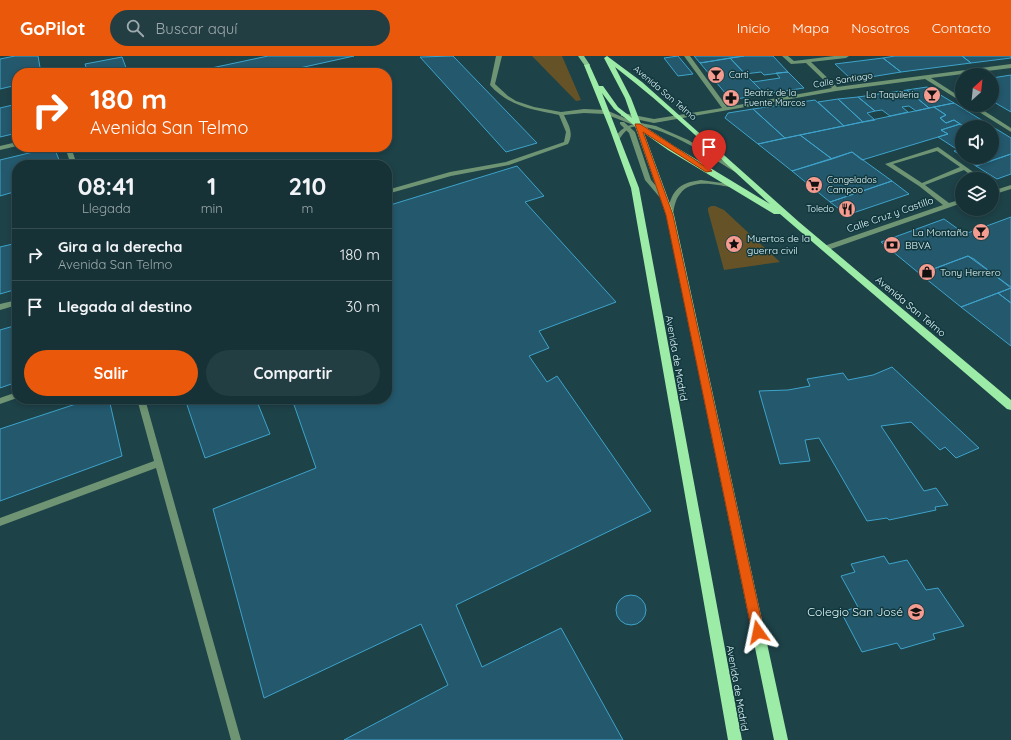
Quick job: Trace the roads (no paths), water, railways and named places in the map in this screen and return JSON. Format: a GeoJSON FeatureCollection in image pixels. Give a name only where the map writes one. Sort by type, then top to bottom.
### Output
{"type":"FeatureCollection","features":[{"type":"Feature","properties":{"kind":"main road"},"geometry":{"type":"LineString","coordinates":[[581,56],[611,101],[633,124]]}},
{"type":"Feature","properties":{"kind":"main road","name":"Avenida de Madrid"},"geometry":{"type":"LineString","coordinates":[[606,57],[628,98],[633,124],[670,215],[781,740]]}},
{"type":"Feature","properties":{"kind":"main road","name":"Avenida San Telmo"},"geometry":{"type":"LineString","coordinates":[[606,57],[640,83],[796,224],[1011,406]]}},
{"type":"Feature","properties":{"kind":"main road","name":"Avenida de Madrid"},"geometry":{"type":"LineString","coordinates":[[587,65],[635,188],[735,740]]}},
{"type":"Feature","properties":{"kind":"main road","name":"Avenida San Telmo"},"geometry":{"type":"LineString","coordinates":[[633,124],[796,224]]}},
{"type":"Feature","properties":{"kind":"street"},"geometry":{"type":"LineString","coordinates":[[499,56],[492,84],[504,98],[531,107],[561,114],[584,111],[606,112],[633,124]]}},
{"type":"Feature","properties":{"kind":"street"},"geometry":{"type":"LineString","coordinates":[[687,56],[726,109]]}},
{"type":"Feature","properties":{"kind":"street"},"geometry":{"type":"LineString","coordinates":[[785,56],[793,63],[846,56]]}},
{"type":"Feature","properties":{"kind":"street"},"geometry":{"type":"LineString","coordinates":[[807,61],[836,89]]}},
{"type":"Feature","properties":{"kind":"street","name":"Calle Santiago"},"geometry":{"type":"LineString","coordinates":[[633,124],[836,89],[1011,66]]}},
{"type":"Feature","properties":{"kind":"street"},"geometry":{"type":"LineString","coordinates":[[926,77],[955,96]]}},
{"type":"Feature","properties":{"kind":"street"},"geometry":{"type":"LineString","coordinates":[[606,112],[633,124]]}},
{"type":"Feature","properties":{"kind":"street"},"geometry":{"type":"LineString","coordinates":[[982,112],[1011,130]]}},
{"type":"Feature","properties":{"kind":"street"},"geometry":{"type":"LineString","coordinates":[[392,191],[450,174],[507,164],[566,143],[570,138],[570,132],[561,114]]}},
{"type":"Feature","properties":{"kind":"street"},"geometry":{"type":"LineString","coordinates":[[617,139],[621,133],[633,124]]}},
{"type":"Feature","properties":{"kind":"street","name":"Avenida San Telmo"},"geometry":{"type":"LineString","coordinates":[[633,124],[661,131],[688,142],[744,176]]}},
{"type":"Feature","properties":{"kind":"street"},"geometry":{"type":"LineString","coordinates":[[0,148],[12,145]]}},
{"type":"Feature","properties":{"kind":"street"},"geometry":{"type":"LineString","coordinates":[[947,206],[921,185],[888,164],[938,149],[970,172]]}},
{"type":"Feature","properties":{"kind":"street"},"geometry":{"type":"LineString","coordinates":[[921,185],[964,168]]}},
{"type":"Feature","properties":{"kind":"street","name":"Avenida San Telmo"},"geometry":{"type":"LineString","coordinates":[[670,215],[674,194],[682,186],[694,182],[734,186]]}},
{"type":"Feature","properties":{"kind":"street"},"geometry":{"type":"LineString","coordinates":[[999,191],[1011,187]]}},
{"type":"Feature","properties":{"kind":"street","name":"Calle Cruz y Castillo"},"geometry":{"type":"LineString","coordinates":[[826,248],[955,203]]}},
{"type":"Feature","properties":{"kind":"street"},"geometry":{"type":"LineString","coordinates":[[0,307],[12,303]]}},
{"type":"Feature","properties":{"kind":"street"},"geometry":{"type":"LineString","coordinates":[[0,401],[12,397]]}},
{"type":"Feature","properties":{"kind":"street"},"geometry":{"type":"LineString","coordinates":[[142,404],[236,740]]}},
{"type":"Feature","properties":{"kind":"street"},"geometry":{"type":"LineString","coordinates":[[0,522],[159,463]]}},
{"type":"Feature","properties":{"kind":"place","name":"Carti"},"geometry":{"type":"Point","coordinates":[716,75]}},
{"type":"Feature","properties":{"kind":"place","name":"La Taquileria"},"geometry":{"type":"Point","coordinates":[932,95]}},
{"type":"Feature","properties":{"kind":"place","name":"Beatriz de la Fuente Marcos"},"geometry":{"type":"Point","coordinates":[731,98]}},
{"type":"Feature","properties":{"kind":"place","name":"Congelados Campoo"},"geometry":{"type":"Point","coordinates":[814,185]}},
{"type":"Feature","properties":{"kind":"place","name":"Toledo"},"geometry":{"type":"Point","coordinates":[847,209]}},
{"type":"Feature","properties":{"kind":"place","name":"La Montaña"},"geometry":{"type":"Point","coordinates":[981,232]}},
{"type":"Feature","properties":{"kind":"place","name":"Muertos de la guerra civil"},"geometry":{"type":"Point","coordinates":[734,244]}},
{"type":"Feature","properties":{"kind":"place","name":"BBVA"},"geometry":{"type":"Point","coordinates":[892,245]}},
{"type":"Feature","properties":{"kind":"place","name":"Tony Herrero"},"geometry":{"type":"Point","coordinates":[927,272]}},
{"type":"Feature","properties":{"kind":"place","name":"Colegio San José"},"geometry":{"type":"Point","coordinates":[916,612]}}]}
